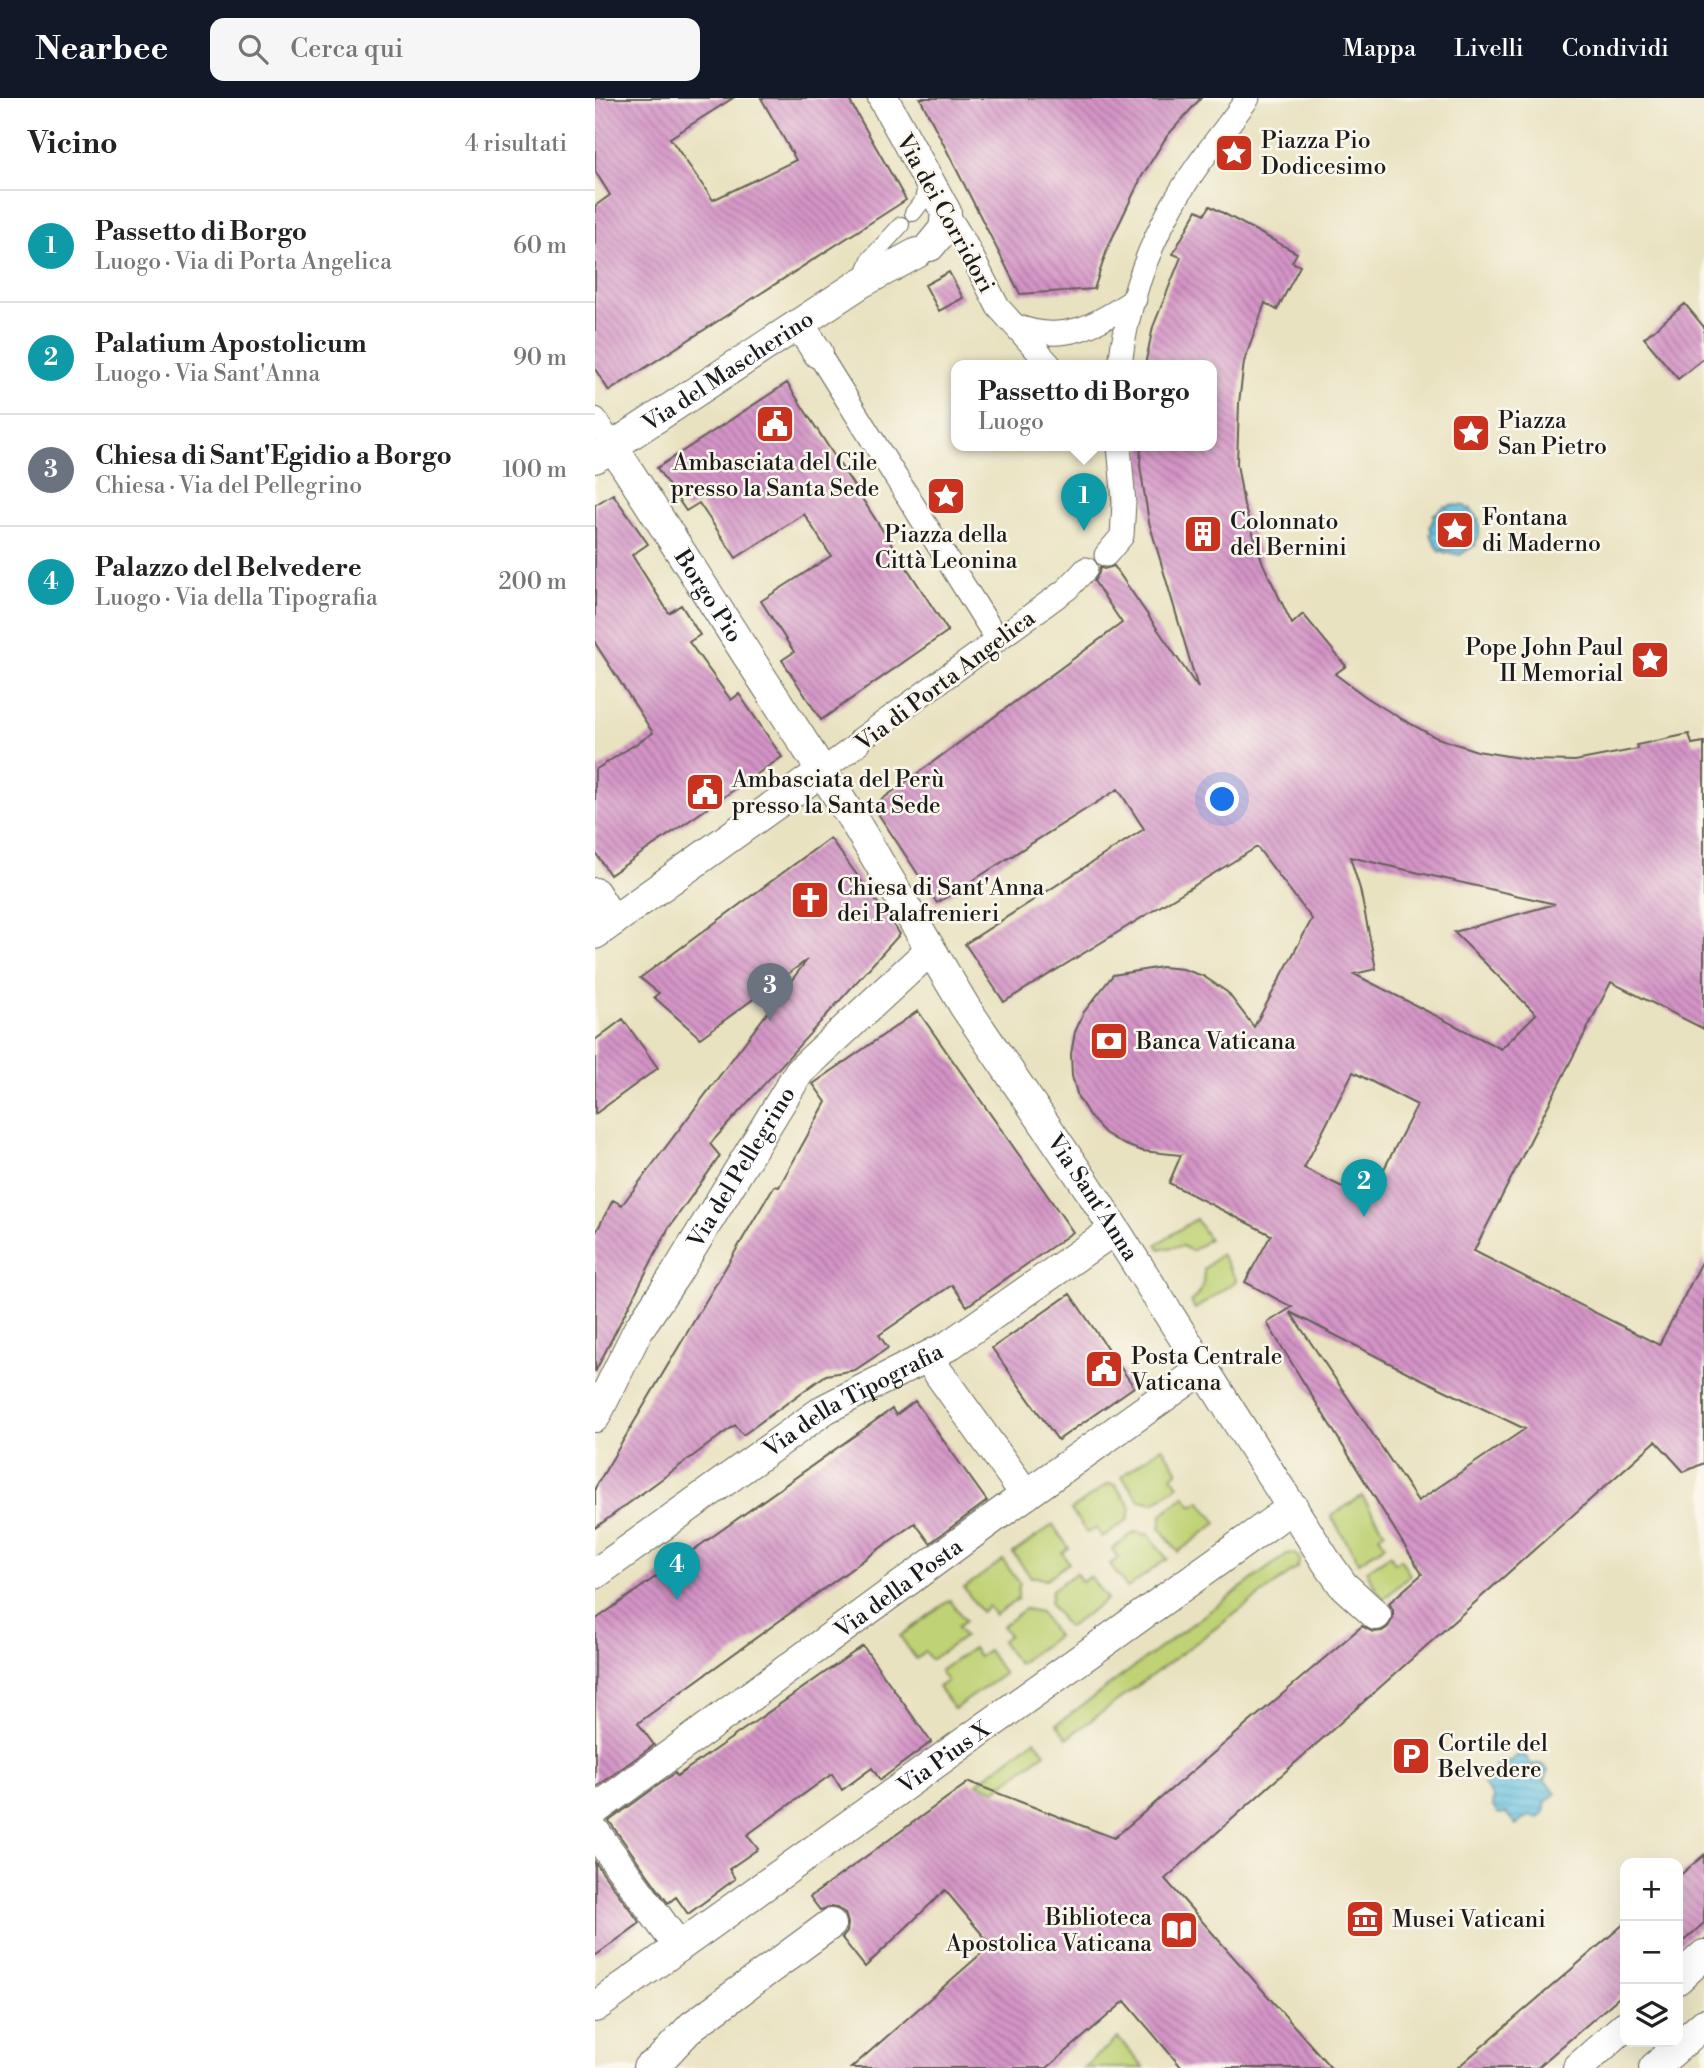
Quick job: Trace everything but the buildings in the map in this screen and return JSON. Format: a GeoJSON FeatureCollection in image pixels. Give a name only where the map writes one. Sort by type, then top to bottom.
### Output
{"type":"FeatureCollection","features":[{"type":"Feature","properties":{"kind":"street","name":"Via dei Corridori"},"geometry":{"type":"LineString","coordinates":[[883,98],[998,307],[1046,360]]}},
{"type":"Feature","properties":{"kind":"street"},"geometry":{"type":"LineString","coordinates":[[1121,360],[1124,337],[1149,254],[1171,208],[1248,98]]}},
{"type":"Feature","properties":{"kind":"street","name":"Via del Mascherino"},"geometry":{"type":"LineString","coordinates":[[604,453],[861,283],[924,250],[944,229],[946,212]]}},
{"type":"Feature","properties":{"kind":"street"},"geometry":{"type":"LineString","coordinates":[[1014,325],[1028,331],[1077,331],[1094,326],[1135,299]]}},
{"type":"Feature","properties":{"kind":"street"},"geometry":{"type":"LineString","coordinates":[[799,324],[997,639]]}},
{"type":"Feature","properties":{"kind":"street","name":"Borgo Pio"},"geometry":{"type":"LineString","coordinates":[[595,419],[604,453],[822,771]]}},
{"type":"Feature","properties":{"kind":"street"},"geometry":{"type":"LineString","coordinates":[[1104,451],[1124,503]]}},
{"type":"Feature","properties":{"kind":"street"},"geometry":{"type":"LineString","coordinates":[[1107,555],[1122,536],[1124,503],[1120,451]]}},
{"type":"Feature","properties":{"kind":"street","name":"Via di Porta Angelica"},"geometry":{"type":"LineString","coordinates":[[604,927],[822,771],[1067,589],[1086,569]]}},
{"type":"Feature","properties":{"kind":"street","name":"Via Sant'Anna"},"geometry":{"type":"LineString","coordinates":[[822,771],[965,1007],[1061,1146],[1343,1585],[1376,1615]]}},
{"type":"Feature","properties":{"kind":"street"},"geometry":{"type":"LineString","coordinates":[[595,893],[604,927]]}},
{"type":"Feature","properties":{"kind":"street","name":"Via del Pellegrino"},"geometry":{"type":"LineString","coordinates":[[595,1417],[638,1330],[675,1275],[799,1072],[930,950]]}},
{"type":"Feature","properties":{"kind":"street","name":"Via della Tipografia"},"geometry":{"type":"LineString","coordinates":[[595,1574],[825,1409],[948,1346],[1114,1230]]}},
{"type":"Feature","properties":{"kind":"street"},"geometry":{"type":"LineString","coordinates":[[927,1357],[1026,1495]]}},
{"type":"Feature","properties":{"kind":"street","name":"Via della Posta"},"geometry":{"type":"LineString","coordinates":[[595,1810],[1203,1369]]}},
{"type":"Feature","properties":{"kind":"street","name":"Via Pius X"},"geometry":{"type":"LineString","coordinates":[[595,2007],[1293,1507]]}},
{"type":"Feature","properties":{"kind":"street"},"geometry":{"type":"LineString","coordinates":[[595,1832],[679,1947]]}},
{"type":"Feature","properties":{"kind":"street"},"geometry":{"type":"LineString","coordinates":[[654,2066],[692,2026],[831,1924]]}},
{"type":"Feature","properties":{"kind":"street"},"geometry":{"type":"LineString","coordinates":[[1683,1974],[1704,1955]]}},
{"type":"Feature","properties":{"kind":"street"},"geometry":{"type":"LineString","coordinates":[[1654,2068],[1704,2024]]}},
{"type":"Feature","properties":{"kind":"street"},"geometry":{"type":"LineString","coordinates":[[1578,2068],[1620,2030]]}},
{"type":"Feature","properties":{"kind":"lane"},"geometry":{"type":"LineString","coordinates":[[861,283],[870,259],[923,200],[927,178]]}},
{"type":"Feature","properties":{"kind":"green space"},"geometry":{"type":"Polygon","coordinates":[[[1196,1219],[1209,1239],[1192,1251],[1182,1246],[1160,1249],[1157,1244],[1196,1219]]]}},
{"type":"Feature","properties":{"kind":"green space"},"geometry":{"type":"Polygon","coordinates":[[[1221,1254],[1237,1281],[1195,1309],[1191,1302],[1202,1287],[1204,1269],[1221,1254]]]}},
{"type":"Feature","properties":{"kind":"green space"},"geometry":{"type":"Polygon","coordinates":[[[1162,1447],[1178,1471],[1172,1476],[1178,1486],[1154,1503],[1139,1500],[1122,1476],[1162,1447]]]}},
{"type":"Feature","properties":{"kind":"green space"},"geometry":{"type":"Polygon","coordinates":[[[1108,1484],[1115,1485],[1131,1507],[1128,1520],[1102,1537],[1096,1528],[1087,1533],[1071,1510],[1108,1484]]]}},
{"type":"Feature","properties":{"kind":"green space"},"geometry":{"type":"Polygon","coordinates":[[[1185,1496],[1192,1506],[1200,1501],[1217,1523],[1178,1552],[1160,1528],[1162,1514],[1185,1496]]]}},
{"type":"Feature","properties":{"kind":"green space"},"geometry":{"type":"Polygon","coordinates":[[[1362,1496],[1385,1532],[1379,1536],[1385,1545],[1359,1562],[1331,1516],[1362,1496]]]}},
{"type":"Feature","properties":{"kind":"green space"},"geometry":{"type":"Polygon","coordinates":[[[1053,1525],[1069,1548],[1062,1553],[1069,1563],[1045,1580],[1031,1577],[1013,1553],[1053,1525]]]}},
{"type":"Feature","properties":{"kind":"green space"},"geometry":{"type":"Polygon","coordinates":[[[1135,1532],[1149,1535],[1167,1559],[1127,1588],[1110,1564],[1118,1558],[1112,1549],[1135,1532]]]}},
{"type":"Feature","properties":{"kind":"green space"},"geometry":{"type":"Polygon","coordinates":[[[1293,1553],[1300,1559],[1297,1568],[1067,1738],[1057,1724],[1287,1554],[1293,1553]]]}},
{"type":"Feature","properties":{"kind":"green space"},"geometry":{"type":"Polygon","coordinates":[[[1390,1555],[1395,1563],[1401,1559],[1410,1575],[1383,1600],[1366,1571],[1390,1555]]]}},
{"type":"Feature","properties":{"kind":"green space"},"geometry":{"type":"Polygon","coordinates":[[[1003,1560],[1020,1584],[1018,1599],[995,1615],[988,1606],[981,1612],[964,1588],[1003,1560]]]}},
{"type":"Feature","properties":{"kind":"green space"},"geometry":{"type":"Polygon","coordinates":[[[1076,1573],[1082,1582],[1090,1576],[1107,1599],[1068,1628],[1050,1604],[1052,1590],[1076,1573]]]}},
{"type":"Feature","properties":{"kind":"green space"},"geometry":{"type":"Polygon","coordinates":[[[950,1600],[965,1621],[957,1627],[964,1637],[931,1660],[925,1652],[916,1659],[900,1636],[950,1600]]]}},
{"type":"Feature","properties":{"kind":"green space"},"geometry":{"type":"Polygon","coordinates":[[[1025,1609],[1040,1612],[1057,1636],[1018,1664],[1001,1641],[1009,1635],[1002,1626],[1025,1609]]]}},
{"type":"Feature","properties":{"kind":"green space"},"geometry":{"type":"Polygon","coordinates":[[[973,1648],[979,1657],[988,1650],[1004,1674],[954,1709],[938,1687],[947,1681],[940,1671],[973,1648]]]}},
{"type":"Feature","properties":{"kind":"green space"},"geometry":{"type":"Polygon","coordinates":[[[1035,1740],[1045,1753],[995,1790],[977,1783],[1035,1740]]]}},
{"type":"Feature","properties":{"kind":"green space"},"geometry":{"type":"Polygon","coordinates":[[[1118,2038],[1144,2068],[1083,2068],[1118,2038]]]}},
{"type":"Feature","properties":{"kind":"water","name":"Fontana di Maderno"},"geometry":{"type":"Polygon","coordinates":[[[1450,505],[1465,506],[1468,510],[1470,508],[1480,525],[1476,545],[1460,555],[1442,550],[1440,552],[1430,534],[1433,515],[1450,505]]]}},
{"type":"Feature","properties":{"kind":"water"},"geometry":{"type":"Polygon","coordinates":[[[1522,1752],[1532,1765],[1543,1765],[1548,1771],[1545,1781],[1556,1793],[1545,1803],[1545,1810],[1541,1815],[1537,1818],[1529,1816],[1516,1825],[1506,1813],[1499,1814],[1495,1810],[1492,1805],[1493,1797],[1483,1784],[1495,1774],[1495,1766],[1499,1761],[1511,1761],[1522,1752]]]}},
{"type":"Feature","properties":{"kind":"place","name":"Piazza Pio Dodicesimo"},"geometry":{"type":"Point","coordinates":[1234,153]}},
{"type":"Feature","properties":{"kind":"place","name":"Ambasciata del Cile presso la Santa Sede"},"geometry":{"type":"Point","coordinates":[775,424]}},
{"type":"Feature","properties":{"kind":"place","name":"Piazza San Pietro"},"geometry":{"type":"Point","coordinates":[1471,433]}},
{"type":"Feature","properties":{"kind":"place","name":"Piazza della Città Leonina"},"geometry":{"type":"Point","coordinates":[946,496]}},
{"type":"Feature","properties":{"kind":"place","name":"Fontana di Maderno"},"geometry":{"type":"Point","coordinates":[1455,530]}},
{"type":"Feature","properties":{"kind":"place","name":"Passetto di Borgo"},"geometry":{"type":"Point","coordinates":[1084,531]}},
{"type":"Feature","properties":{"kind":"place","name":"Colonnato del Bernini"},"geometry":{"type":"Point","coordinates":[1203,534]}},
{"type":"Feature","properties":{"kind":"place","name":"Pope John Paul II Memorial"},"geometry":{"type":"Point","coordinates":[1650,660]}},
{"type":"Feature","properties":{"kind":"place","name":"Ambasciata del Perù presso la Santa Sede"},"geometry":{"type":"Point","coordinates":[705,792]}},
{"type":"Feature","properties":{"kind":"place","name":"Chiesa di Sant'Anna dei Palafrenieri"},"geometry":{"type":"Point","coordinates":[810,900]}},
{"type":"Feature","properties":{"kind":"place","name":"Chiesa di Sant'Egidio a Borgo"},"geometry":{"type":"Point","coordinates":[770,1021]}},
{"type":"Feature","properties":{"kind":"place","name":"Banca Vaticana"},"geometry":{"type":"Point","coordinates":[1109,1041]}},
{"type":"Feature","properties":{"kind":"place","name":"Palatium Apostolicum"},"geometry":{"type":"Point","coordinates":[1364,1217]}},
{"type":"Feature","properties":{"kind":"place","name":"Posta Centrale Vaticana"},"geometry":{"type":"Point","coordinates":[1104,1369]}},
{"type":"Feature","properties":{"kind":"place","name":"Palazzo del Belvedere"},"geometry":{"type":"Point","coordinates":[677,1600]}},
{"type":"Feature","properties":{"kind":"place","name":"Cortile del Belvedere"},"geometry":{"type":"Point","coordinates":[1411,1756]}},
{"type":"Feature","properties":{"kind":"place","name":"Musei Vaticani"},"geometry":{"type":"Point","coordinates":[1365,1919]}},
{"type":"Feature","properties":{"kind":"place","name":"Biblioteca Apostolica Vaticana"},"geometry":{"type":"Point","coordinates":[1179,1930]}}]}
